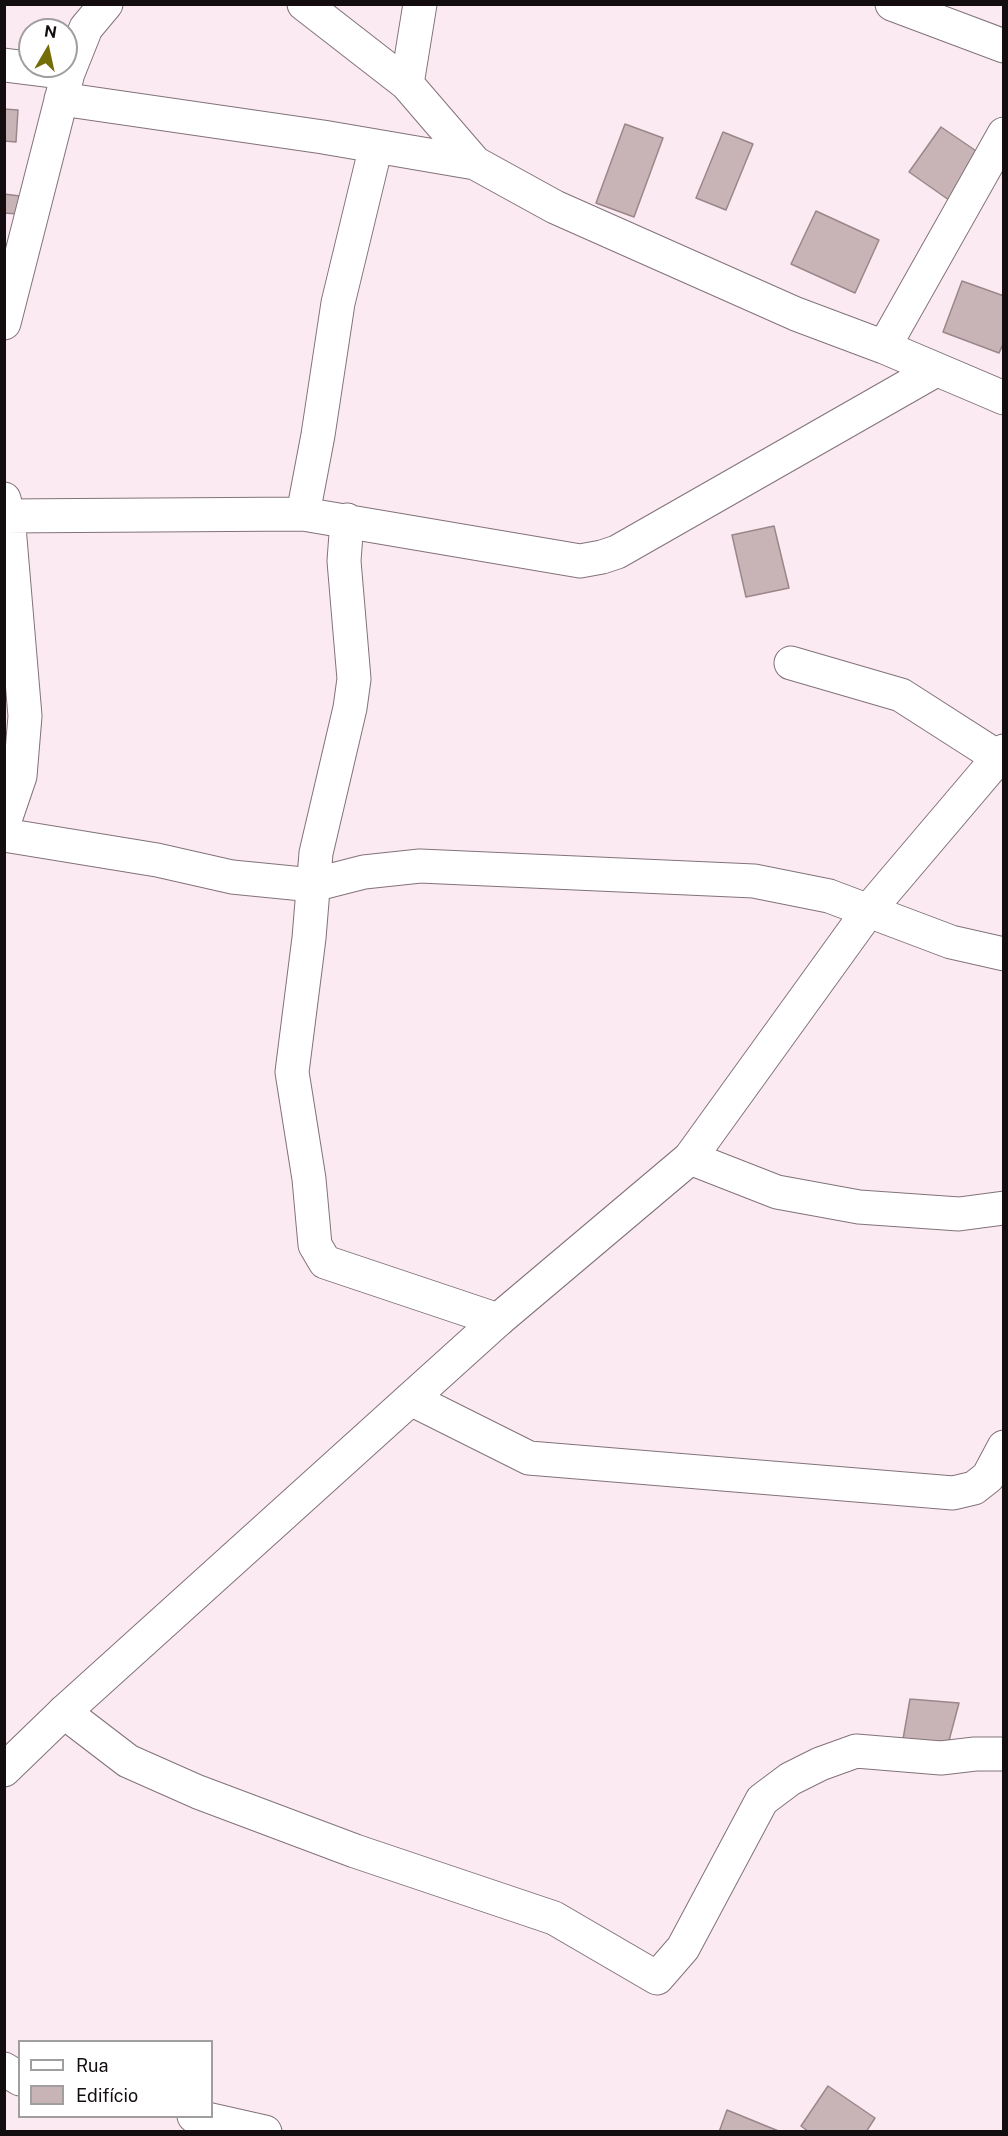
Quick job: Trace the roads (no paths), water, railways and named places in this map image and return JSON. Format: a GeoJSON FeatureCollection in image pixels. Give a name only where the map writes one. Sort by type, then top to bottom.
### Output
{"type":"FeatureCollection","features":[{"type":"Feature","properties":{"kind":"street"},"geometry":{"type":"LineString","coordinates":[[4,323],[64,86],[86,28],[106,4]]}},
{"type":"Feature","properties":{"kind":"street"},"geometry":{"type":"LineString","coordinates":[[304,4],[407,84],[475,162],[555,207],[796,314],[884,347],[1004,398]]}},
{"type":"Feature","properties":{"kind":"street"},"geometry":{"type":"LineString","coordinates":[[407,84],[420,4]]}},
{"type":"Feature","properties":{"kind":"street"},"geometry":{"type":"LineString","coordinates":[[892,4],[1004,46]]}},
{"type":"Feature","properties":{"kind":"street"},"geometry":{"type":"LineString","coordinates":[[4,65],[64,86],[376,146],[475,162]]}},
{"type":"Feature","properties":{"kind":"street"},"geometry":{"type":"LineString","coordinates":[[884,347],[1004,134]]}},
{"type":"Feature","properties":{"kind":"street"},"geometry":{"type":"LineString","coordinates":[[303,514],[318,435],[338,303],[376,146]]}},
{"type":"Feature","properties":{"kind":"street"},"geometry":{"type":"LineString","coordinates":[[4,823],[21,776],[25,716],[6,510],[303,514],[580,561],[617,552],[936,370]]}},
{"type":"Feature","properties":{"kind":"street"},"geometry":{"type":"LineString","coordinates":[[347,520],[344,561],[354,680],[350,708],[316,853],[309,938],[292,1072],[309,1179],[315,1245],[325,1262],[498,1320]]}},
{"type":"Feature","properties":{"kind":"street"},"geometry":{"type":"LineString","coordinates":[[4,1770],[64,1712],[498,1320],[690,1158],[868,910],[1002,756],[901,695],[791,663]]}},
{"type":"Feature","properties":{"kind":"street"},"geometry":{"type":"LineString","coordinates":[[4,835],[157,860],[232,877],[313,885],[364,872],[420,866],[754,881],[828,896],[951,942],[1004,954]]}},
{"type":"Feature","properties":{"kind":"street"},"geometry":{"type":"LineString","coordinates":[[690,1158],[777,1192],[859,1207],[959,1214],[1004,1208]]}},
{"type":"Feature","properties":{"kind":"street"},"geometry":{"type":"LineString","coordinates":[[411,1399],[529,1458],[611,1465],[953,1492],[974,1488],[988,1477],[1004,1448]]}},
{"type":"Feature","properties":{"kind":"street"},"geometry":{"type":"LineString","coordinates":[[64,1712],[128,1761],[138,1766],[198,1792],[355,1851],[554,1918],[657,1978],[683,1948],[762,1800],[790,1779],[819,1764],[856,1752],[941,1758],[975,1754],[1004,1754]]}},
{"type":"Feature","properties":{"kind":"street"},"geometry":{"type":"LineString","coordinates":[[4,2069],[18,2078]]}},
{"type":"Feature","properties":{"kind":"street"},"geometry":{"type":"LineString","coordinates":[[203,2118],[265,2132]]}}]}
